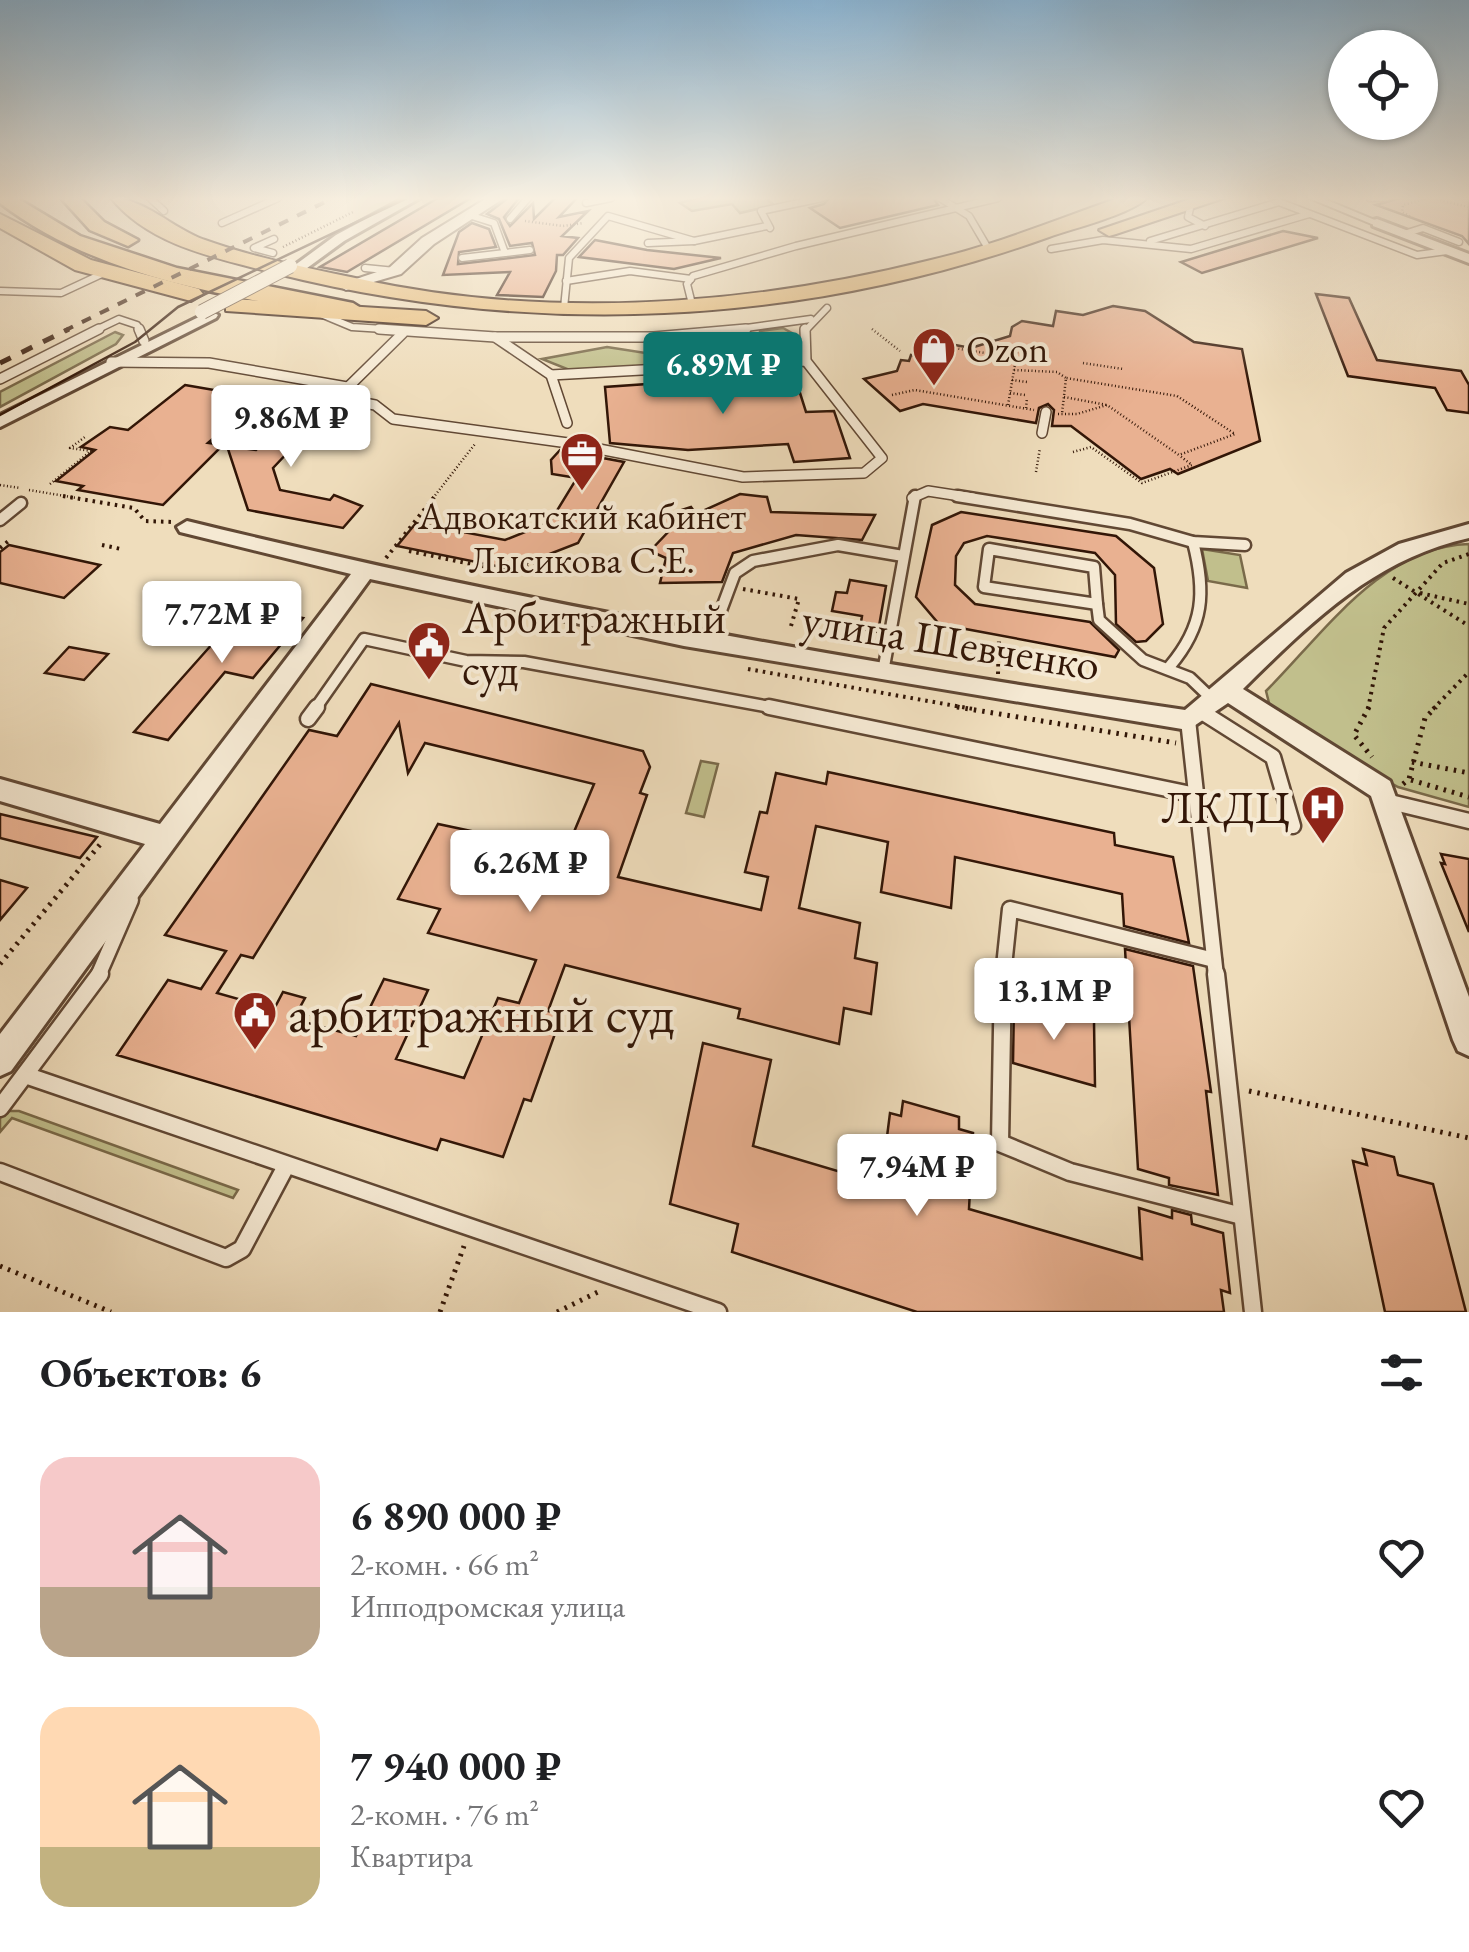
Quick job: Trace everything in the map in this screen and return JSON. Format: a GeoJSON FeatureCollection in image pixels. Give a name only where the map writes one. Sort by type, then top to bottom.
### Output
{"type":"FeatureCollection","features":[{"type":"Feature","properties":{"kind":"highway"},"geometry":{"type":"LineString","coordinates":[[74,259],[210,304],[599,328],[746,310],[954,259]]}},
{"type":"Feature","properties":{"kind":"highway"},"geometry":{"type":"LineString","coordinates":[[249,259],[346,285],[409,316],[692,304],[819,314],[1021,259]]}},
{"type":"Feature","properties":{"kind":"main road"},"geometry":{"type":"LineString","coordinates":[[130,259],[269,298],[409,316]]}},
{"type":"Feature","properties":{"kind":"main road"},"geometry":{"type":"LineString","coordinates":[[199,259],[409,316]]}},
{"type":"Feature","properties":{"kind":"street"},"geometry":{"type":"LineString","coordinates":[[294,267],[302,259]]}},
{"type":"Feature","properties":{"kind":"street"},"geometry":{"type":"LineString","coordinates":[[111,362],[210,304],[306,259]]}},
{"type":"Feature","properties":{"kind":"street"},"geometry":{"type":"LineString","coordinates":[[346,285],[395,271],[408,259]]}},
{"type":"Feature","properties":{"kind":"street"},"geometry":{"type":"LineString","coordinates":[[395,271],[409,316]]}},
{"type":"Feature","properties":{"kind":"street"},"geometry":{"type":"LineString","coordinates":[[0,422],[210,304]]}},
{"type":"Feature","properties":{"kind":"street","name":"улица Шевченко"},"geometry":{"type":"LineString","coordinates":[[187,526],[710,640],[883,672],[1207,705]]}},
{"type":"Feature","properties":{"kind":"street"},"geometry":{"type":"LineString","coordinates":[[1469,531],[1433,537],[1370,564],[1316,605],[1207,705],[1384,795],[1469,1040]]}},
{"type":"Feature","properties":{"kind":"street"},"geometry":{"type":"LineString","coordinates":[[0,1060],[177,832],[374,566]]}},
{"type":"Feature","properties":{"kind":"street"},"geometry":{"type":"LineString","coordinates":[[0,790],[119,822],[177,832]]}},
{"type":"Feature","properties":{"kind":"lane"},"geometry":{"type":"LineString","coordinates":[[564,308],[569,259]]}},
{"type":"Feature","properties":{"kind":"lane"},"geometry":{"type":"LineString","coordinates":[[566,281],[630,271],[690,279],[748,259]]}},
{"type":"Feature","properties":{"kind":"lane"},"geometry":{"type":"LineString","coordinates":[[365,268],[395,271]]}},
{"type":"Feature","properties":{"kind":"lane"},"geometry":{"type":"LineString","coordinates":[[0,291],[61,292],[106,272]]}},
{"type":"Feature","properties":{"kind":"lane"},"geometry":{"type":"LineString","coordinates":[[690,279],[687,284],[692,304]]}},
{"type":"Feature","properties":{"kind":"lane"},"geometry":{"type":"LineString","coordinates":[[819,314],[805,329],[806,361],[882,458],[864,473],[743,477],[568,442],[393,418],[375,405],[337,398],[409,316],[496,337],[587,339],[753,330],[819,314]]}},
{"type":"Feature","properties":{"kind":"lane"},"geometry":{"type":"LineString","coordinates":[[0,379],[119,319],[137,325],[144,341]]}},
{"type":"Feature","properties":{"kind":"lane"},"geometry":{"type":"LineString","coordinates":[[496,337],[551,376],[567,423]]}},
{"type":"Feature","properties":{"kind":"lane"},"geometry":{"type":"LineString","coordinates":[[551,376],[806,361]]}},
{"type":"Feature","properties":{"kind":"lane"},"geometry":{"type":"LineString","coordinates":[[111,362],[209,363],[348,387]]}},
{"type":"Feature","properties":{"kind":"lane"},"geometry":{"type":"LineString","coordinates":[[1042,433],[1046,412]]}},
{"type":"Feature","properties":{"kind":"lane"},"geometry":{"type":"LineString","coordinates":[[883,672],[912,498],[928,490],[1130,524],[1193,542],[1245,545]]}},
{"type":"Feature","properties":{"kind":"lane"},"geometry":{"type":"LineString","coordinates":[[0,520],[21,504]]}},
{"type":"Feature","properties":{"kind":"lane"},"geometry":{"type":"LineString","coordinates":[[1170,666],[1200,628],[1204,598],[1193,542]]}},
{"type":"Feature","properties":{"kind":"lane"},"geometry":{"type":"LineString","coordinates":[[710,640],[735,573],[752,561],[838,545],[903,556]]}},
{"type":"Feature","properties":{"kind":"lane"},"geometry":{"type":"LineString","coordinates":[[1098,604],[984,588],[988,549],[1094,567],[1098,604],[1099,620],[1142,660],[1170,666],[1207,705],[1273,756],[1293,826]]}},
{"type":"Feature","properties":{"kind":"lane"},"geometry":{"type":"LineString","coordinates":[[308,719],[364,639],[471,660],[510,665],[524,662],[750,703],[1196,795]]}},
{"type":"Feature","properties":{"kind":"lane"},"geometry":{"type":"LineString","coordinates":[[1207,705],[1196,795],[1253,1312]]}},
{"type":"Feature","properties":{"kind":"lane"},"geometry":{"type":"LineString","coordinates":[[1384,795],[1469,821]]}},
{"type":"Feature","properties":{"kind":"lane"},"geometry":{"type":"LineString","coordinates":[[0,1108],[101,972],[139,877]]}},
{"type":"Feature","properties":{"kind":"lane"},"geometry":{"type":"LineString","coordinates":[[1214,960],[1010,909],[1003,970],[1000,1143],[1070,1172],[1242,1216]]}},
{"type":"Feature","properties":{"kind":"lane"},"geometry":{"type":"LineString","coordinates":[[25,1075],[718,1312]]}},
{"type":"Feature","properties":{"kind":"lane"},"geometry":{"type":"LineString","coordinates":[[0,1172],[226,1258],[242,1249],[286,1166]]}},
{"type":"Feature","properties":{"kind":"path"},"geometry":{"type":"LineString","coordinates":[[872,329],[900,351]]}},
{"type":"Feature","properties":{"kind":"path"},"geometry":{"type":"LineString","coordinates":[[948,347],[1016,358]]}},
{"type":"Feature","properties":{"kind":"path"},"geometry":{"type":"LineString","coordinates":[[1008,405],[1018,347]]}},
{"type":"Feature","properties":{"kind":"path"},"geometry":{"type":"LineString","coordinates":[[1083,363],[1123,369]]}},
{"type":"Feature","properties":{"kind":"path"},"geometry":{"type":"LineString","coordinates":[[1014,370],[1048,376],[1057,372],[1066,378],[1177,396],[1236,434],[1179,455]]}},
{"type":"Feature","properties":{"kind":"path"},"geometry":{"type":"LineString","coordinates":[[1062,414],[1066,378]]}},
{"type":"Feature","properties":{"kind":"path"},"geometry":{"type":"LineString","coordinates":[[1012,380],[1027,382]]}},
{"type":"Feature","properties":{"kind":"path"},"geometry":{"type":"LineString","coordinates":[[892,395],[915,390],[1074,416],[1107,405]]}},
{"type":"Feature","properties":{"kind":"path"},"geometry":{"type":"LineString","coordinates":[[1010,392],[1026,396],[1026,408]]}},
{"type":"Feature","properties":{"kind":"path"},"geometry":{"type":"LineString","coordinates":[[1064,397],[1107,405],[1192,465],[1140,483],[1093,448],[1074,452]]}},
{"type":"Feature","properties":{"kind":"path"},"geometry":{"type":"LineString","coordinates":[[374,566],[484,432]]}},
{"type":"Feature","properties":{"kind":"path"},"geometry":{"type":"LineString","coordinates":[[1036,472],[1042,433]]}},
{"type":"Feature","properties":{"kind":"path"},"geometry":{"type":"LineString","coordinates":[[50,484],[91,451],[70,448],[85,437]]}},
{"type":"Feature","properties":{"kind":"path"},"geometry":{"type":"LineString","coordinates":[[0,485],[134,508],[146,522],[187,526]]}},
{"type":"Feature","properties":{"kind":"path"},"geometry":{"type":"LineString","coordinates":[[0,536],[12,539],[0,548]]}},
{"type":"Feature","properties":{"kind":"path"},"geometry":{"type":"LineString","coordinates":[[102,545],[120,549]]}},
{"type":"Feature","properties":{"kind":"path"},"geometry":{"type":"LineString","coordinates":[[409,551],[509,572],[558,553]]}},
{"type":"Feature","properties":{"kind":"path"},"geometry":{"type":"LineString","coordinates":[[1376,761],[1354,735],[1372,702],[1384,628],[1443,564],[1469,554]]}},
{"type":"Feature","properties":{"kind":"path"},"geometry":{"type":"LineString","coordinates":[[452,569],[458,561]]}},
{"type":"Feature","properties":{"kind":"path"},"geometry":{"type":"LineString","coordinates":[[1370,564],[1469,626]]}},
{"type":"Feature","properties":{"kind":"path"},"geometry":{"type":"LineString","coordinates":[[517,569],[527,571],[527,576]]}},
{"type":"Feature","properties":{"kind":"path"},"geometry":{"type":"LineString","coordinates":[[730,586],[799,599],[791,626]]}},
{"type":"Feature","properties":{"kind":"path"},"geometry":{"type":"LineString","coordinates":[[1416,592],[1469,604]]}},
{"type":"Feature","properties":{"kind":"path"},"geometry":{"type":"LineString","coordinates":[[998,679],[999,639]]}},
{"type":"Feature","properties":{"kind":"path"},"geometry":{"type":"LineString","coordinates":[[1384,795],[1409,780],[1425,718],[1469,672]]}},
{"type":"Feature","properties":{"kind":"path"},"geometry":{"type":"LineString","coordinates":[[1412,762],[1469,773]]}},
{"type":"Feature","properties":{"kind":"path"},"geometry":{"type":"LineString","coordinates":[[1409,780],[1469,797]]}},
{"type":"Feature","properties":{"kind":"path"},"geometry":{"type":"LineString","coordinates":[[0,964],[119,822]]}},
{"type":"Feature","properties":{"kind":"path"},"geometry":{"type":"LineString","coordinates":[[1228,1086],[1469,1138]]}},
{"type":"Feature","properties":{"kind":"path"},"geometry":{"type":"LineString","coordinates":[[440,1312],[470,1229]]}},
{"type":"Feature","properties":{"kind":"path"},"geometry":{"type":"LineString","coordinates":[[0,1266],[111,1312]]}},
{"type":"Feature","properties":{"kind":"path"},"geometry":{"type":"LineString","coordinates":[[558,1312],[623,1280]]}},
{"type":"Feature","properties":{"kind":"shaded area"},"geometry":{"type":"Polygon","coordinates":[[[783,328],[792,333],[794,348],[787,356],[702,364],[701,359],[715,358],[760,338],[760,331],[783,328]]]}},
{"type":"Feature","properties":{"kind":"shaded area"},"geometry":{"type":"Polygon","coordinates":[[[115,332],[123,335],[116,344],[0,407],[0,392],[115,332]]]}},
{"type":"Feature","properties":{"kind":"shaded area"},"geometry":{"type":"Polygon","coordinates":[[[607,347],[691,360],[692,364],[572,371],[542,359],[607,347]]]}},
{"type":"Feature","properties":{"kind":"shaded area"},"geometry":{"type":"Polygon","coordinates":[[[1469,544],[1469,807],[1398,787],[1272,715],[1266,691],[1332,620],[1382,576],[1438,549],[1469,544]]]}},
{"type":"Feature","properties":{"kind":"shaded area"},"geometry":{"type":"Polygon","coordinates":[[[1202,549],[1240,555],[1247,588],[1208,581],[1202,549]]]}},
{"type":"Feature","properties":{"kind":"shaded area"},"geometry":{"type":"Polygon","coordinates":[[[701,761],[718,764],[704,817],[686,813],[701,761]]]}},
{"type":"Feature","properties":{"kind":"shaded area"},"geometry":{"type":"Polygon","coordinates":[[[19,1111],[238,1190],[233,1198],[12,1118],[0,1132],[0,1116],[19,1111]]]}},
{"type":"Feature","properties":{"kind":"building"},"geometry":{"type":"Polygon","coordinates":[[[333,259],[368,259],[347,272],[320,267],[333,259]]]}},
{"type":"Feature","properties":{"kind":"building"},"geometry":{"type":"Polygon","coordinates":[[[449,259],[458,259],[458,264],[557,259],[556,271],[543,297],[497,295],[510,272],[443,275],[449,259]]]}},
{"type":"Feature","properties":{"kind":"building"},"geometry":{"type":"Polygon","coordinates":[[[597,259],[716,259],[674,269],[597,259]]]}},
{"type":"Feature","properties":{"kind":"building"},"geometry":{"type":"Polygon","coordinates":[[[1190,259],[1248,259],[1202,273],[1181,262],[1190,259]]]}},
{"type":"Feature","properties":{"kind":"building"},"geometry":{"type":"Polygon","coordinates":[[[1316,294],[1349,298],[1377,360],[1461,371],[1469,385],[1469,413],[1447,410],[1435,388],[1348,376],[1316,294]]]}},
{"type":"Feature","properties":{"kind":"building"},"geometry":{"type":"Polygon","coordinates":[[[1113,306],[1145,311],[1194,342],[1242,349],[1260,441],[1178,474],[1170,469],[1141,479],[1071,426],[1052,426],[1054,410],[1048,404],[1039,408],[1036,423],[923,404],[900,411],[864,379],[897,371],[901,360],[909,361],[911,355],[933,359],[939,342],[971,348],[1010,336],[1012,327],[1022,321],[1053,326],[1056,311],[1083,315],[1113,306]]]}},
{"type":"Feature","properties":{"kind":"building"},"geometry":{"type":"Polygon","coordinates":[[[794,374],[806,412],[834,411],[850,458],[794,462],[788,444],[688,450],[610,443],[605,387],[676,382],[698,375],[724,379],[794,374]]]}},
{"type":"Feature","properties":{"kind":"building"},"geometry":{"type":"Polygon","coordinates":[[[185,385],[260,398],[208,443],[223,445],[163,505],[78,490],[83,486],[56,481],[95,450],[81,447],[110,427],[128,430],[185,385]]]}},
{"type":"Feature","properties":{"kind":"building"},"geometry":{"type":"Polygon","coordinates":[[[308,400],[359,410],[332,432],[310,429],[273,468],[280,490],[330,500],[334,495],[362,506],[343,528],[248,510],[227,446],[256,450],[308,400]]]}},
{"type":"Feature","properties":{"kind":"building"},"geometry":{"type":"Polygon","coordinates":[[[560,450],[624,462],[578,543],[511,569],[397,546],[416,523],[505,540],[550,522],[577,478],[552,474],[551,460],[560,450]]]}},
{"type":"Feature","properties":{"kind":"building"},"geometry":{"type":"Polygon","coordinates":[[[740,494],[767,497],[771,512],[875,515],[862,540],[796,535],[733,553],[722,582],[660,583],[666,558],[650,551],[670,530],[658,529],[663,516],[691,507],[696,514],[740,494]]]}},
{"type":"Feature","properties":{"kind":"building"},"geometry":{"type":"Polygon","coordinates":[[[961,512],[1116,536],[1154,568],[1163,624],[1146,641],[1136,642],[1116,624],[1115,575],[1095,553],[987,536],[964,543],[956,556],[955,585],[975,604],[1090,622],[1119,650],[1115,657],[939,624],[916,597],[932,525],[961,512]]]}},
{"type":"Feature","properties":{"kind":"building"},"geometry":{"type":"Polygon","coordinates":[[[9,545],[100,565],[64,598],[0,583],[0,552],[9,545]]]}},
{"type":"Feature","properties":{"kind":"building"},"geometry":{"type":"Polygon","coordinates":[[[850,580],[886,586],[878,632],[860,629],[862,616],[832,611],[836,592],[847,593],[850,580]]]}},
{"type":"Feature","properties":{"kind":"building"},"geometry":{"type":"Polygon","coordinates":[[[246,606],[303,618],[253,678],[225,672],[168,740],[134,732],[246,606]]]}},
{"type":"Feature","properties":{"kind":"building"},"geometry":{"type":"Polygon","coordinates":[[[69,647],[108,654],[84,680],[45,673],[69,647]]]}},
{"type":"Feature","properties":{"kind":"building"},"geometry":{"type":"Polygon","coordinates":[[[371,684],[643,751],[650,767],[640,793],[647,795],[618,877],[761,910],[768,877],[745,872],[760,812],[767,813],[776,773],[826,784],[828,772],[1114,833],[1115,845],[1173,857],[1189,943],[1124,926],[1122,894],[955,857],[951,908],[881,892],[888,842],[816,826],[799,908],[860,923],[855,958],[877,963],[871,1014],[844,1008],[839,1044],[738,1018],[740,1009],[565,965],[548,1011],[562,1014],[531,1101],[524,1099],[503,1157],[441,1139],[437,1150],[117,1055],[168,980],[201,989],[226,951],[165,935],[309,730],[337,736],[371,684]],[[399,723],[253,958],[241,955],[217,993],[274,1009],[283,992],[305,998],[299,1009],[310,1012],[304,1022],[356,1036],[384,979],[428,990],[396,1059],[464,1078],[498,998],[519,1003],[536,960],[428,933],[440,909],[398,899],[438,824],[566,851],[594,784],[425,743],[408,773],[399,723]]]}},
{"type":"Feature","properties":{"kind":"building"},"geometry":{"type":"Polygon","coordinates":[[[0,814],[97,837],[80,858],[0,838],[0,814]]]}},
{"type":"Feature","properties":{"kind":"building"},"geometry":{"type":"Polygon","coordinates":[[[1441,854],[1469,859],[1469,932],[1441,863],[1445,864],[1441,854]]]}},
{"type":"Feature","properties":{"kind":"building"},"geometry":{"type":"Polygon","coordinates":[[[0,880],[27,888],[0,920],[0,880]]]}},
{"type":"Feature","properties":{"kind":"building"},"geometry":{"type":"Polygon","coordinates":[[[1125,949],[1193,966],[1211,1092],[1206,1091],[1218,1195],[1169,1185],[1169,1178],[1138,1169],[1125,949]]]}},
{"type":"Feature","properties":{"kind":"building"},"geometry":{"type":"Polygon","coordinates":[[[1014,1001],[1094,1022],[1095,1086],[1013,1063],[1014,1001]]]}},
{"type":"Feature","properties":{"kind":"building"},"geometry":{"type":"Polygon","coordinates":[[[703,1043],[771,1060],[753,1146],[881,1184],[890,1113],[901,1116],[903,1101],[959,1117],[959,1129],[973,1133],[969,1209],[1142,1259],[1139,1208],[1172,1218],[1172,1210],[1191,1215],[1192,1224],[1223,1233],[1230,1293],[1221,1290],[1224,1312],[917,1312],[732,1252],[738,1224],[670,1204],[703,1043]]]}},
{"type":"Feature","properties":{"kind":"building"},"geometry":{"type":"Polygon","coordinates":[[[1363,1149],[1394,1157],[1398,1175],[1433,1184],[1466,1312],[1385,1312],[1353,1161],[1367,1165],[1363,1149]]]}},
{"type":"Feature","properties":{"kind":"tram line"},"geometry":{"type":"LineString","coordinates":[[0,415],[135,342],[178,307],[278,259]]}},
{"type":"Feature","properties":{"kind":"railway"},"geometry":{"type":"LineString","coordinates":[[64,331],[209,259]]}},
{"type":"Feature","properties":{"kind":"railway"},"geometry":{"type":"LineString","coordinates":[[0,363],[69,329]]}},
{"type":"Feature","properties":{"kind":"place","name":"Ozon"},"geometry":{"type":"Point","coordinates":[934,387]}},
{"type":"Feature","properties":{"kind":"place","name":"Адвокатский кабинет Лысикова С.Е."},"geometry":{"type":"Point","coordinates":[582,492]}},
{"type":"Feature","properties":{"kind":"place","name":"Арбитражный суд"},"geometry":{"type":"Point","coordinates":[429,681]}},
{"type":"Feature","properties":{"kind":"place","name":"ЛКДЦ"},"geometry":{"type":"Point","coordinates":[1323,845]}},
{"type":"Feature","properties":{"kind":"place","name":"арбитражный суд"},"geometry":{"type":"Point","coordinates":[255,1051]}}]}
